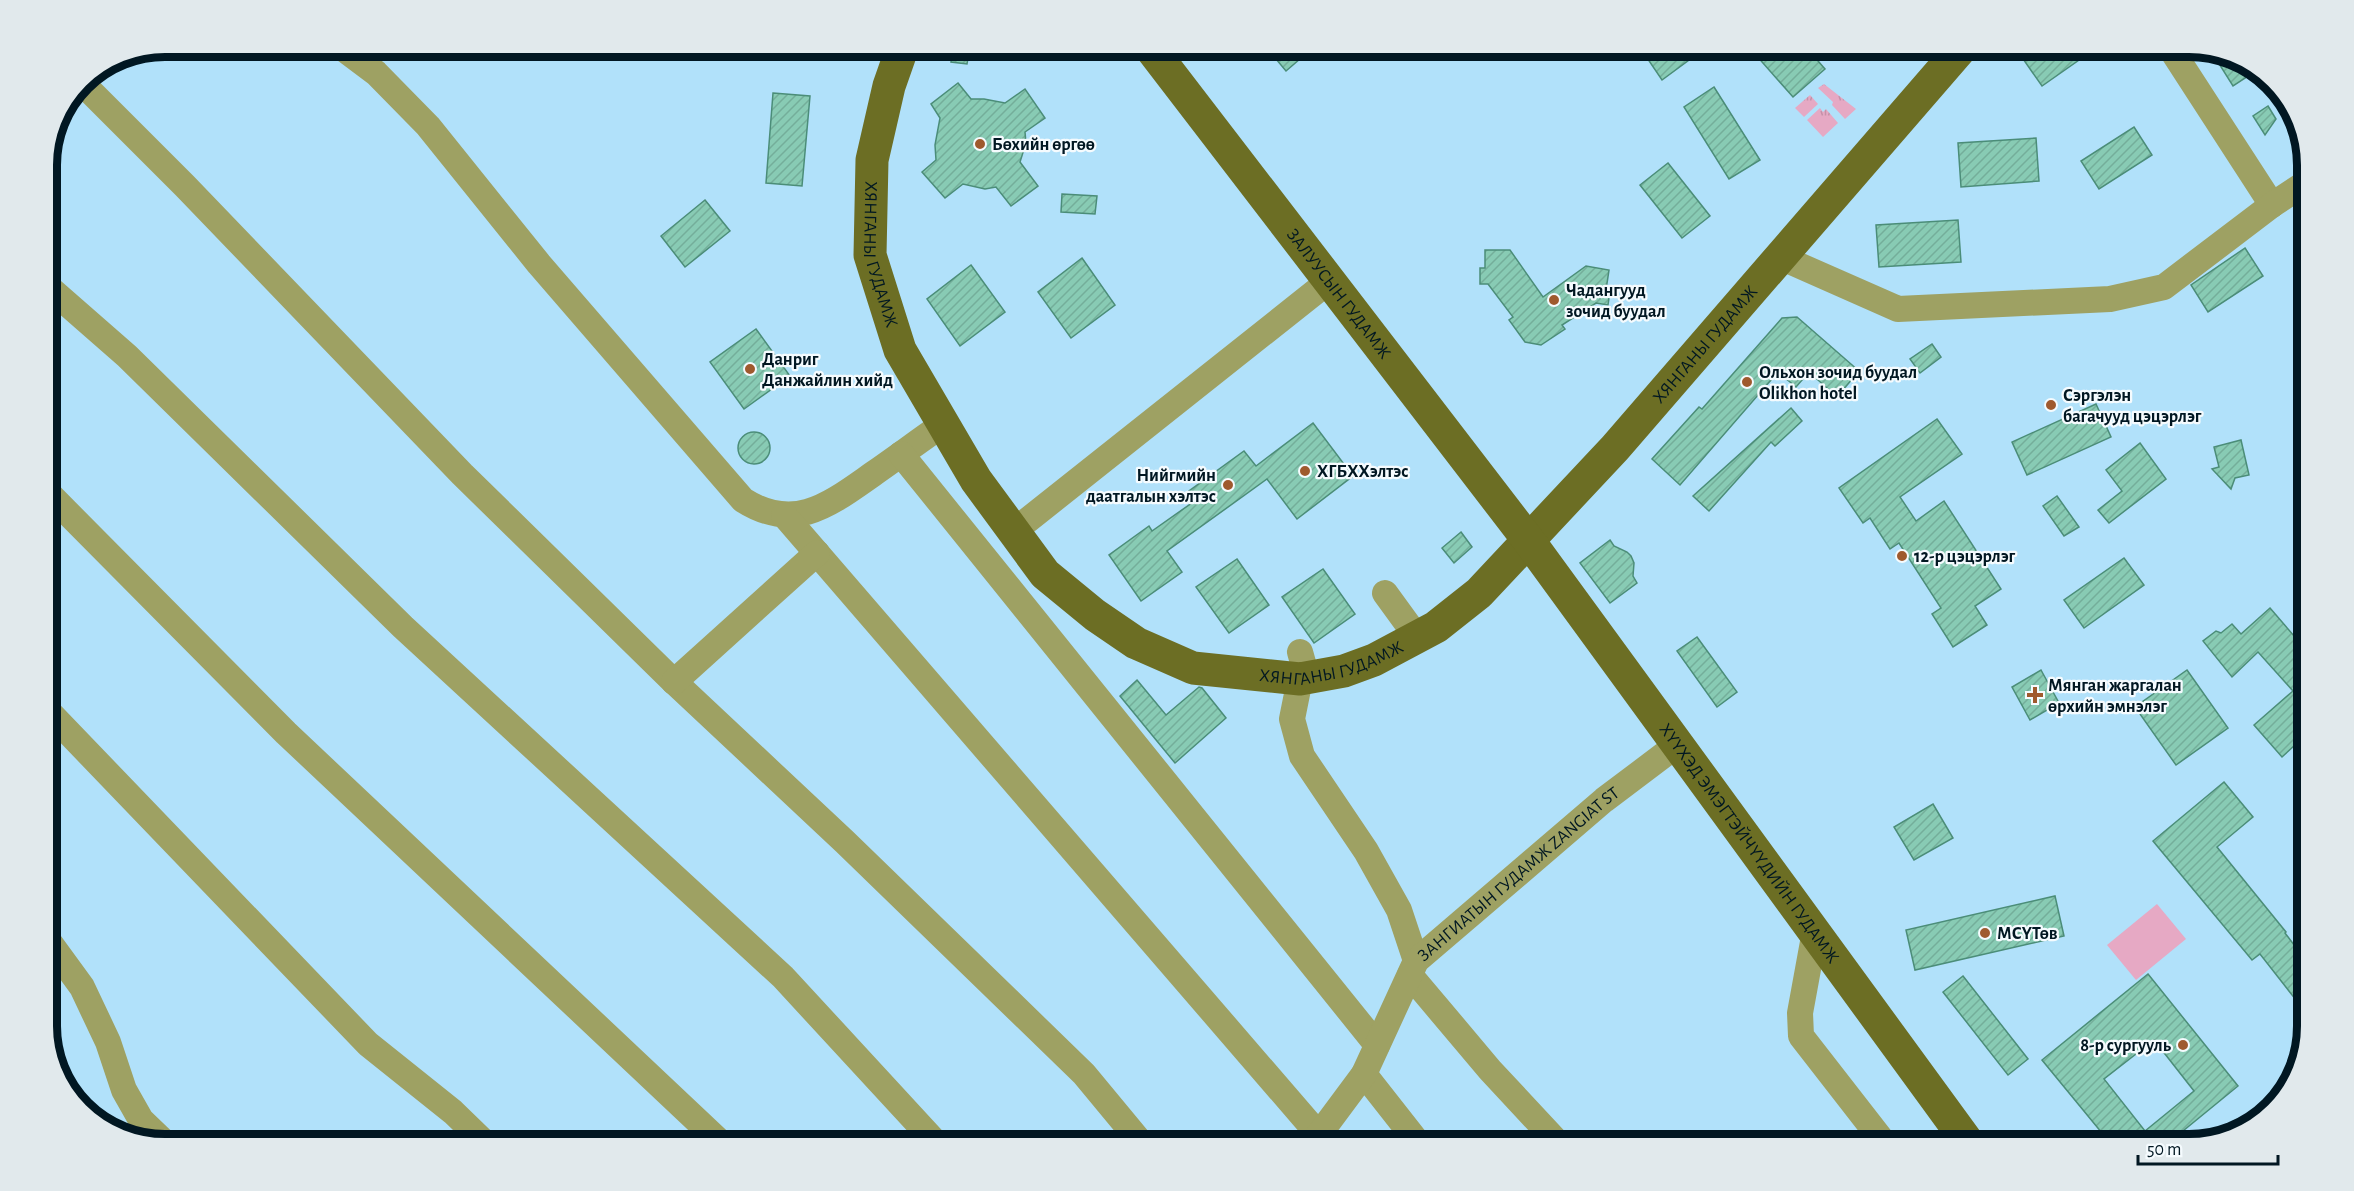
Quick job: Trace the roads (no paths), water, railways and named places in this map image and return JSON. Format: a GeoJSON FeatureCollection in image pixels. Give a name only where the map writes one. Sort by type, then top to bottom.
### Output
{"type":"FeatureCollection","features":[{"type":"Feature","properties":{"kind":"main road","name":"ХЯНГАНЫ ГУДАМЖ"},"geometry":{"type":"LineString","coordinates":[[899,57],[889,86],[872,160],[870,255],[900,350],[976,480],[1045,574],[1095,615],[1136,643],[1193,668],[1302,669],[1363,665],[1436,627],[1479,593],[1615,448],[1953,57]]}},
{"type":"Feature","properties":{"kind":"main road","name":"ЗАЛУУСЫН ГУДАМЖ"},"geometry":{"type":"LineString","coordinates":[[1157,57],[1529,541]]}},
{"type":"Feature","properties":{"kind":"main road","name":"ХҮҮХЭД ЭМЭГТЭЙЧҮҮДИЙН ГУДАМЖ"},"geometry":{"type":"LineString","coordinates":[[1529,541],[1962,1134]]}},
{"type":"Feature","properties":{"kind":"street"},"geometry":{"type":"LineString","coordinates":[[355,57],[376,73],[428,126],[539,264],[743,500],[760,511],[784,515],[807,512],[830,504],[942,425]]}},
{"type":"Feature","properties":{"kind":"street"},"geometry":{"type":"LineString","coordinates":[[2176,57],[2272,205]]}},
{"type":"Feature","properties":{"kind":"street"},"geometry":{"type":"LineString","coordinates":[[88,90],[185,186],[462,474],[674,682],[844,842],[1084,1074],[1134,1134]]}},
{"type":"Feature","properties":{"kind":"street"},"geometry":{"type":"LineString","coordinates":[[1780,257],[1898,309],[2110,299],[2164,287],[2297,189]]}},
{"type":"Feature","properties":{"kind":"street"},"geometry":{"type":"LineString","coordinates":[[1014,531],[1329,281]]}},
{"type":"Feature","properties":{"kind":"street"},"geometry":{"type":"LineString","coordinates":[[57,295],[127,356],[403,627],[783,977],[928,1134]]}},
{"type":"Feature","properties":{"kind":"street"},"geometry":{"type":"LineString","coordinates":[[901,454],[1377,1045]]}},
{"type":"Feature","properties":{"kind":"street"},"geometry":{"type":"LineString","coordinates":[[57,502],[286,734],[711,1134]]}},
{"type":"Feature","properties":{"kind":"street"},"geometry":{"type":"LineString","coordinates":[[784,515],[1310,1134]]}},
{"type":"Feature","properties":{"kind":"street"},"geometry":{"type":"LineString","coordinates":[[674,682],[817,553]]}},
{"type":"Feature","properties":{"kind":"street"},"geometry":{"type":"LineString","coordinates":[[1385,593],[1417,637]]}},
{"type":"Feature","properties":{"kind":"street"},"geometry":{"type":"LineString","coordinates":[[1302,669],[1292,719],[1302,756],[1366,851],[1399,910],[1418,962],[1490,1070],[1550,1134]]}},
{"type":"Feature","properties":{"kind":"street"},"geometry":{"type":"LineString","coordinates":[[57,720],[368,1044],[453,1112],[476,1134]]}},
{"type":"Feature","properties":{"kind":"street","name":"ЗАНГИАТЫН ГУДАМЖ ZANGIAT ST"},"geometry":{"type":"LineString","coordinates":[[1319,1134],[1364,1074],[1418,962],[1604,800],[1677,745]]}},
{"type":"Feature","properties":{"kind":"street"},"geometry":{"type":"LineString","coordinates":[[1815,931],[1800,1013],[1801,1036],[1877,1134]]}},
{"type":"Feature","properties":{"kind":"street"},"geometry":{"type":"LineString","coordinates":[[57,953],[82,987],[108,1042],[129,1100],[141,1120],[155,1133]]}},
{"type":"Feature","properties":{"kind":"street"},"geometry":{"type":"LineString","coordinates":[[1364,1074],[1411,1134]]}},
{"type":"Feature","properties":{"kind":"place","name":"Бөхийн өргөө"},"geometry":{"type":"Point","coordinates":[980,144]}},
{"type":"Feature","properties":{"kind":"place","name":"Чадангууд зочид буудал"},"geometry":{"type":"Point","coordinates":[1554,300]}},
{"type":"Feature","properties":{"kind":"place","name":"Данриг Данжайлин хийд"},"geometry":{"type":"Point","coordinates":[750,369]}},
{"type":"Feature","properties":{"kind":"place","name":"Ольхон зочид буудал Olikhon hotel"},"geometry":{"type":"Point","coordinates":[1747,382]}},
{"type":"Feature","properties":{"kind":"place","name":"Сэргэлэн багачууд цэцэрлэг"},"geometry":{"type":"Point","coordinates":[2051,405]}},
{"type":"Feature","properties":{"kind":"place","name":"ХГБХХэлтэс"},"geometry":{"type":"Point","coordinates":[1305,471]}},
{"type":"Feature","properties":{"kind":"place","name":"Нийгмийн даатгалын хэлтэс"},"geometry":{"type":"Point","coordinates":[1228,485]}},
{"type":"Feature","properties":{"kind":"place","name":"12-р цэцэрлэг"},"geometry":{"type":"Point","coordinates":[1902,556]}},
{"type":"Feature","properties":{"kind":"place","name":"Мянган жаргалан өрхийн эмнэлэг"},"geometry":{"type":"Point","coordinates":[2035,695]}},
{"type":"Feature","properties":{"kind":"place","name":"МСҮТөв"},"geometry":{"type":"Point","coordinates":[1985,933]}},
{"type":"Feature","properties":{"kind":"place","name":"8-р сургууль"},"geometry":{"type":"Point","coordinates":[2183,1045]}}]}
